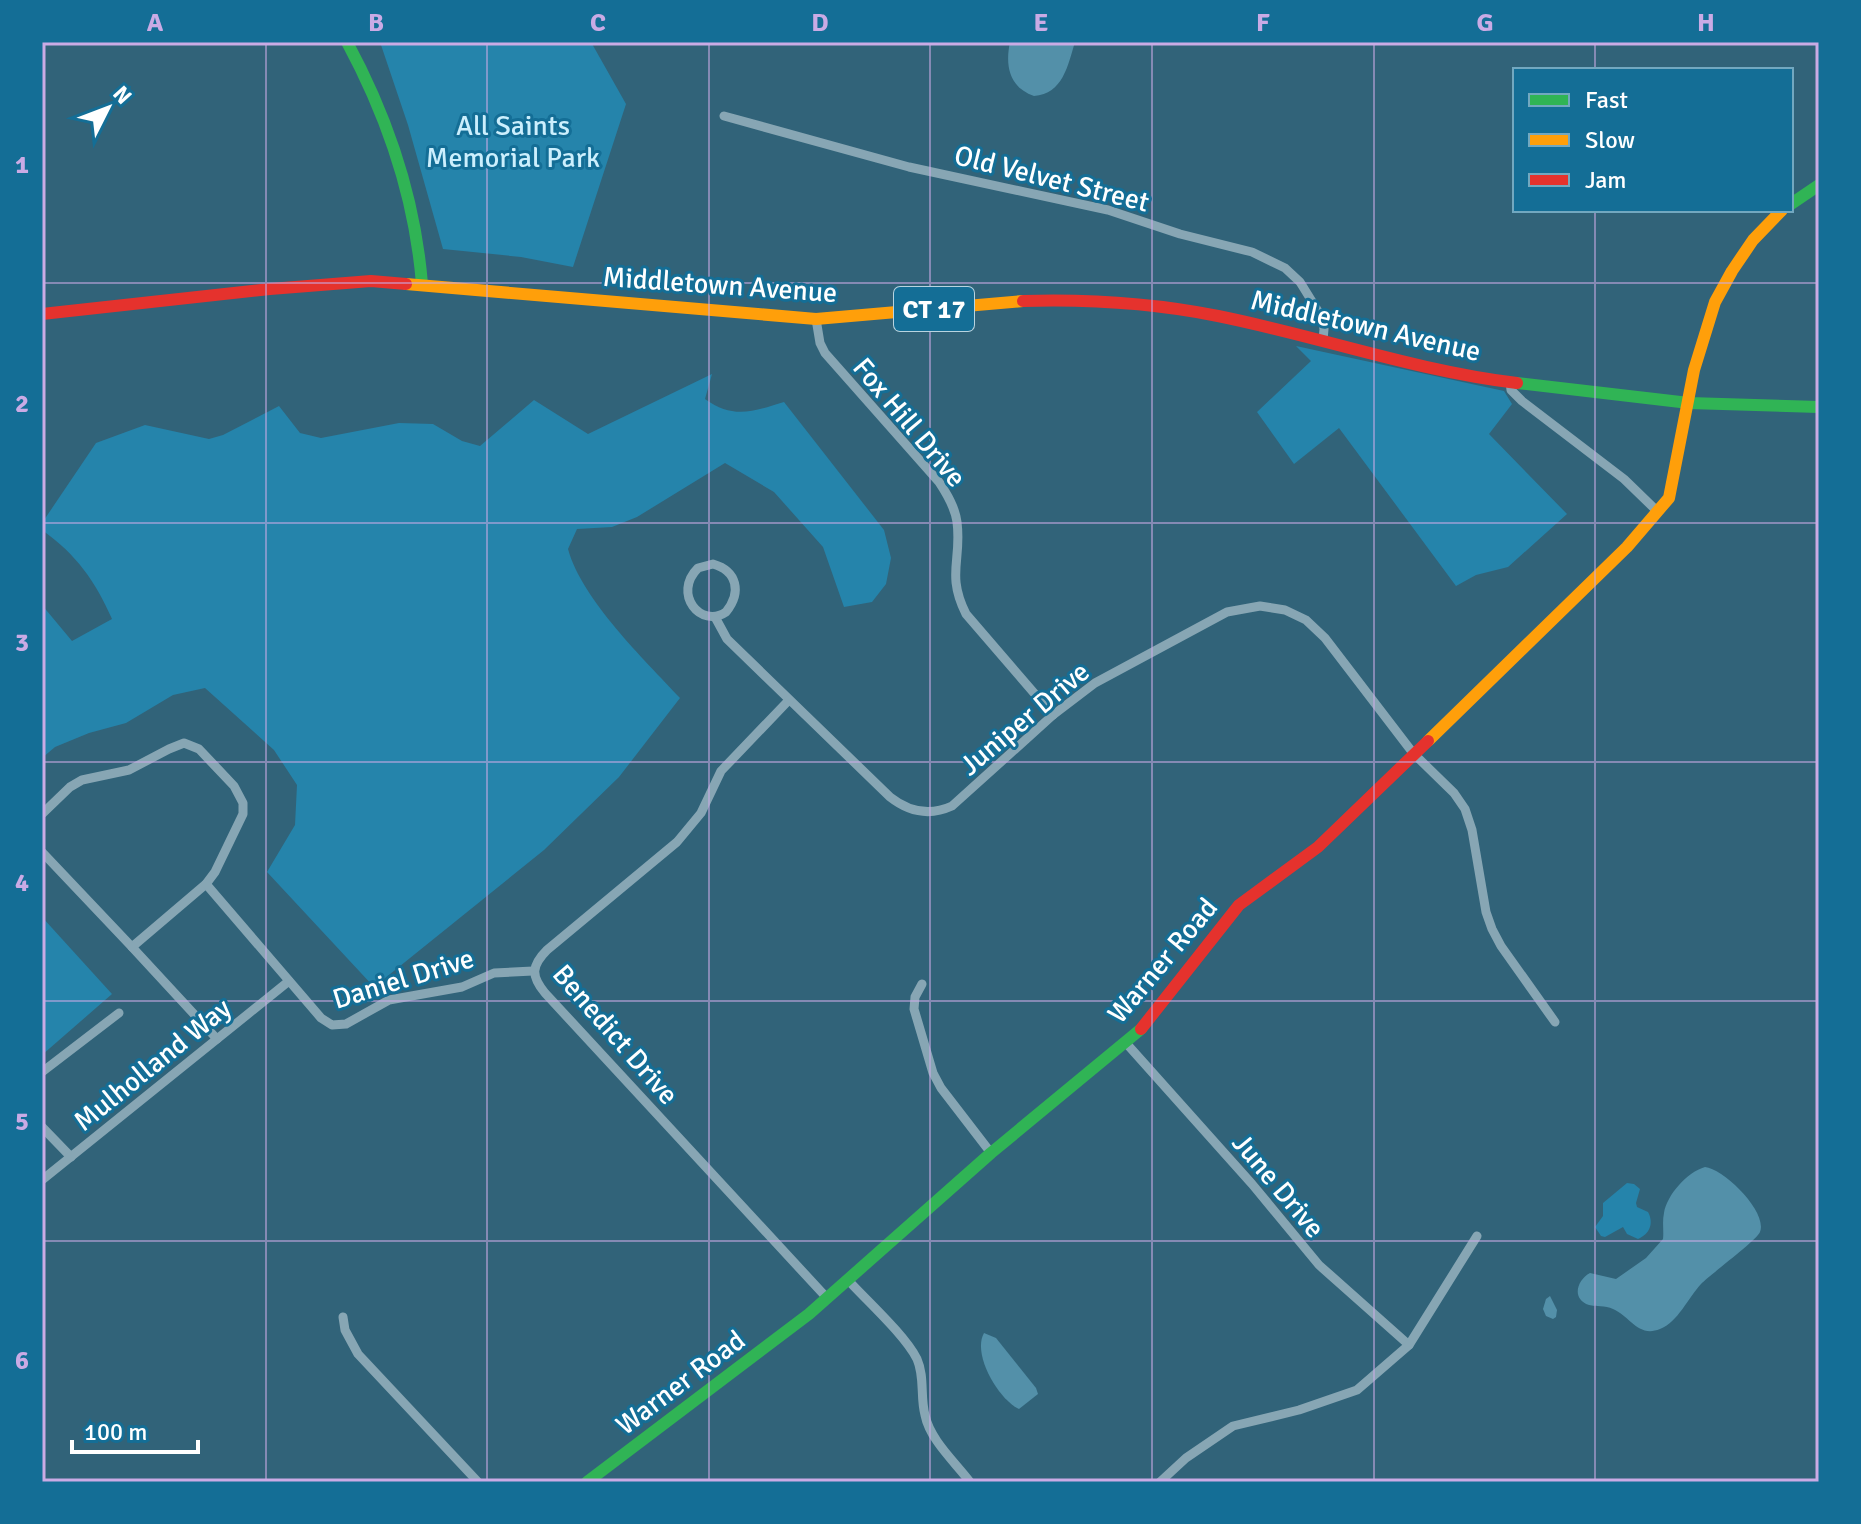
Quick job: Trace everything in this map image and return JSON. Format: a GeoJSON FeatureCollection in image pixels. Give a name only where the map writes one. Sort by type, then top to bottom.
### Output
{"type":"FeatureCollection","features":[{"type":"Feature","properties":{"kind":"street"},"geometry":{"type":"LineString","coordinates":[[347,42],[396,155],[418,242],[422,284]]}},
{"type":"Feature","properties":{"kind":"street","name":"Old Velvet Street"},"geometry":{"type":"LineString","coordinates":[[724,116],[909,167],[1108,210],[1180,234],[1252,252],[1285,268],[1300,282],[1321,316],[1323,340]]}},
{"type":"Feature","properties":{"kind":"street"},"geometry":{"type":"LineString","coordinates":[[1793,203],[1819,185]]}},
{"type":"Feature","properties":{"kind":"street","name":"Warner Road"},"geometry":{"type":"LineString","coordinates":[[587,1482],[827,1298],[991,1153],[1138,1033],[1239,905],[1318,847],[1627,547],[1669,498],[1705,324],[1716,299],[1740,256],[1758,232],[1780,212]]}},
{"type":"Feature","properties":{"kind":"street","name":"Middletown Avenue"},"geometry":{"type":"LineString","coordinates":[[42,314],[371,281],[816,319],[1024,301],[1090,300],[1189,310],[1510,382],[1689,403],[1819,407]]}},
{"type":"Feature","properties":{"kind":"street","name":"Fox Hill Drive"},"geometry":{"type":"LineString","coordinates":[[816,319],[825,353],[939,482],[949,498],[957,519],[954,579],[957,597],[966,614],[1053,715]]}},
{"type":"Feature","properties":{"kind":"street"},"geometry":{"type":"LineString","coordinates":[[1510,382],[1511,390],[1516,395],[1624,479],[1658,512]]}},
{"type":"Feature","properties":{"kind":"street","name":"Juniper Drive"},"geometry":{"type":"LineString","coordinates":[[715,617],[726,612],[737,591],[727,569],[713,564],[698,568],[691,574],[687,596],[702,613],[715,617],[727,639],[890,797],[909,809],[922,812],[952,806],[1053,715],[1095,683],[1216,618],[1247,607],[1273,606],[1306,620],[1325,638],[1413,753],[1454,793],[1465,809],[1492,929],[1555,1022]]}},
{"type":"Feature","properties":{"kind":"street","name":"Benedict Drive"},"geometry":{"type":"LineString","coordinates":[[789,700],[721,771],[701,813],[677,842],[547,950],[538,959],[533,971],[535,980],[545,993],[827,1298]]}},
{"type":"Feature","properties":{"kind":"street"},"geometry":{"type":"LineString","coordinates":[[42,814],[70,787],[82,780],[129,770],[169,749],[190,744],[199,749],[228,779],[243,803],[239,825],[218,868],[206,884],[132,947]]}},
{"type":"Feature","properties":{"kind":"street"},"geometry":{"type":"LineString","coordinates":[[42,852],[217,1039]]}},
{"type":"Feature","properties":{"kind":"street","name":"Daniel Drive"},"geometry":{"type":"LineString","coordinates":[[206,884],[321,1018],[332,1025],[340,1025],[389,1000],[462,987],[494,973],[533,971]]}},
{"type":"Feature","properties":{"kind":"street","name":"Mulholland Way"},"geometry":{"type":"LineString","coordinates":[[42,1180],[289,981]]}},
{"type":"Feature","properties":{"kind":"street"},"geometry":{"type":"LineString","coordinates":[[922,984],[915,997],[914,1009],[933,1073],[991,1153]]}},
{"type":"Feature","properties":{"kind":"street"},"geometry":{"type":"LineString","coordinates":[[42,1072],[119,1013]]}},
{"type":"Feature","properties":{"kind":"street","name":"June Drive"},"geometry":{"type":"LineString","coordinates":[[1126,1043],[1252,1184],[1319,1265],[1409,1345]]}},
{"type":"Feature","properties":{"kind":"street"},"geometry":{"type":"LineString","coordinates":[[42,1127],[71,1157]]}},
{"type":"Feature","properties":{"kind":"street"},"geometry":{"type":"LineString","coordinates":[[1160,1482],[1186,1458],[1233,1426],[1299,1410],[1357,1390],[1409,1345],[1477,1236]]}},
{"type":"Feature","properties":{"kind":"street"},"geometry":{"type":"LineString","coordinates":[[847,1279],[916,1358],[922,1375],[926,1420],[970,1482]]}},
{"type":"Feature","properties":{"kind":"street"},"geometry":{"type":"LineString","coordinates":[[343,1317],[345,1330],[358,1354],[478,1482]]}},
{"type":"Feature","properties":{"kind":"green space","name":"All Saints Memorial Park"},"geometry":{"type":"Polygon","coordinates":[[[380,42],[591,42],[626,104],[573,267],[521,257],[443,249],[408,125],[380,42]]]}},
{"type":"Feature","properties":{"kind":"green space"},"geometry":{"type":"Polygon","coordinates":[[[1296,346],[1504,391],[1512,404],[1489,434],[1567,514],[1508,567],[1476,575],[1456,586],[1339,428],[1294,464],[1257,412],[1311,361],[1296,346]]]}},
{"type":"Feature","properties":{"kind":"green space"},"geometry":{"type":"Polygon","coordinates":[[[712,374],[705,399],[725,409],[752,411],[784,402],[884,530],[891,558],[886,584],[872,602],[844,607],[823,547],[774,492],[725,463],[637,517],[612,527],[577,529],[568,549],[586,588],[632,647],[680,698],[619,777],[544,850],[374,987],[267,872],[295,825],[297,785],[274,750],[205,688],[173,695],[126,723],[55,747],[42,758],[42,605],[72,641],[112,619],[84,570],[42,530],[42,523],[96,443],[145,425],[209,439],[279,406],[300,433],[321,438],[399,423],[433,424],[462,441],[480,446],[534,400],[588,434],[712,374]]]}},
{"type":"Feature","properties":{"kind":"green space"},"geometry":{"type":"Polygon","coordinates":[[[42,917],[112,994],[42,1055],[42,917]]]}},
{"type":"Feature","properties":{"kind":"green space"},"geometry":{"type":"Polygon","coordinates":[[[1627,1183],[1640,1189],[1637,1207],[1648,1212],[1650,1228],[1638,1239],[1627,1234],[1623,1227],[1605,1237],[1601,1236],[1595,1227],[1603,1216],[1603,1203],[1627,1183]]]}},
{"type":"Feature","properties":{"kind":"shaded area"},"geometry":{"type":"Polygon","coordinates":[[[1010,42],[1075,42],[1067,69],[1058,84],[1044,94],[1034,96],[1019,87],[1011,75],[1008,59],[1010,42]]]}},
{"type":"Feature","properties":{"kind":"shaded area"},"geometry":{"type":"Polygon","coordinates":[[[1705,1167],[1723,1175],[1751,1203],[1761,1224],[1757,1236],[1701,1284],[1677,1315],[1660,1329],[1646,1331],[1613,1309],[1583,1302],[1578,1289],[1585,1276],[1590,1273],[1616,1279],[1646,1258],[1663,1239],[1664,1213],[1674,1192],[1691,1174],[1705,1167]]]}},
{"type":"Feature","properties":{"kind":"shaded area"},"geometry":{"type":"Polygon","coordinates":[[[1550,1296],[1557,1310],[1553,1319],[1546,1316],[1543,1309],[1550,1296]]]}},
{"type":"Feature","properties":{"kind":"shaded area"},"geometry":{"type":"Polygon","coordinates":[[[984,1333],[996,1338],[1036,1388],[1038,1394],[1019,1409],[1003,1396],[989,1375],[981,1352],[984,1333]]]}},
{"type":"Feature","properties":{"kind":"traffic: fast"},"geometry":{"type":"LineString","coordinates":[[347,42],[375,100],[397,159],[413,221],[422,284]]}},
{"type":"Feature","properties":{"kind":"traffic: fast"},"geometry":{"type":"LineString","coordinates":[[1793,203],[1819,185]]}},
{"type":"Feature","properties":{"kind":"traffic: fast"},"geometry":{"type":"LineString","coordinates":[[1517,383],[1689,403],[1819,407]]}},
{"type":"Feature","properties":{"kind":"traffic: fast"},"geometry":{"type":"LineString","coordinates":[[587,1482],[809,1314],[991,1153],[1141,1029]]}},
{"type":"Feature","properties":{"kind":"traffic: slow"},"geometry":{"type":"LineString","coordinates":[[1428,741],[1627,547],[1669,498],[1694,370],[1715,302],[1753,240],[1780,212]]}},
{"type":"Feature","properties":{"kind":"traffic: slow"},"geometry":{"type":"LineString","coordinates":[[406,284],[816,319],[1023,301]]}},
{"type":"Feature","properties":{"kind":"traffic: jam"},"geometry":{"type":"LineString","coordinates":[[42,314],[270,289],[371,281],[406,284]]}},
{"type":"Feature","properties":{"kind":"traffic: jam"},"geometry":{"type":"LineString","coordinates":[[1023,301],[1121,303],[1194,312],[1255,324],[1404,362],[1517,383]]}},
{"type":"Feature","properties":{"kind":"traffic: jam"},"geometry":{"type":"LineString","coordinates":[[1141,1029],[1239,905],[1318,847],[1428,741]]}}]}
